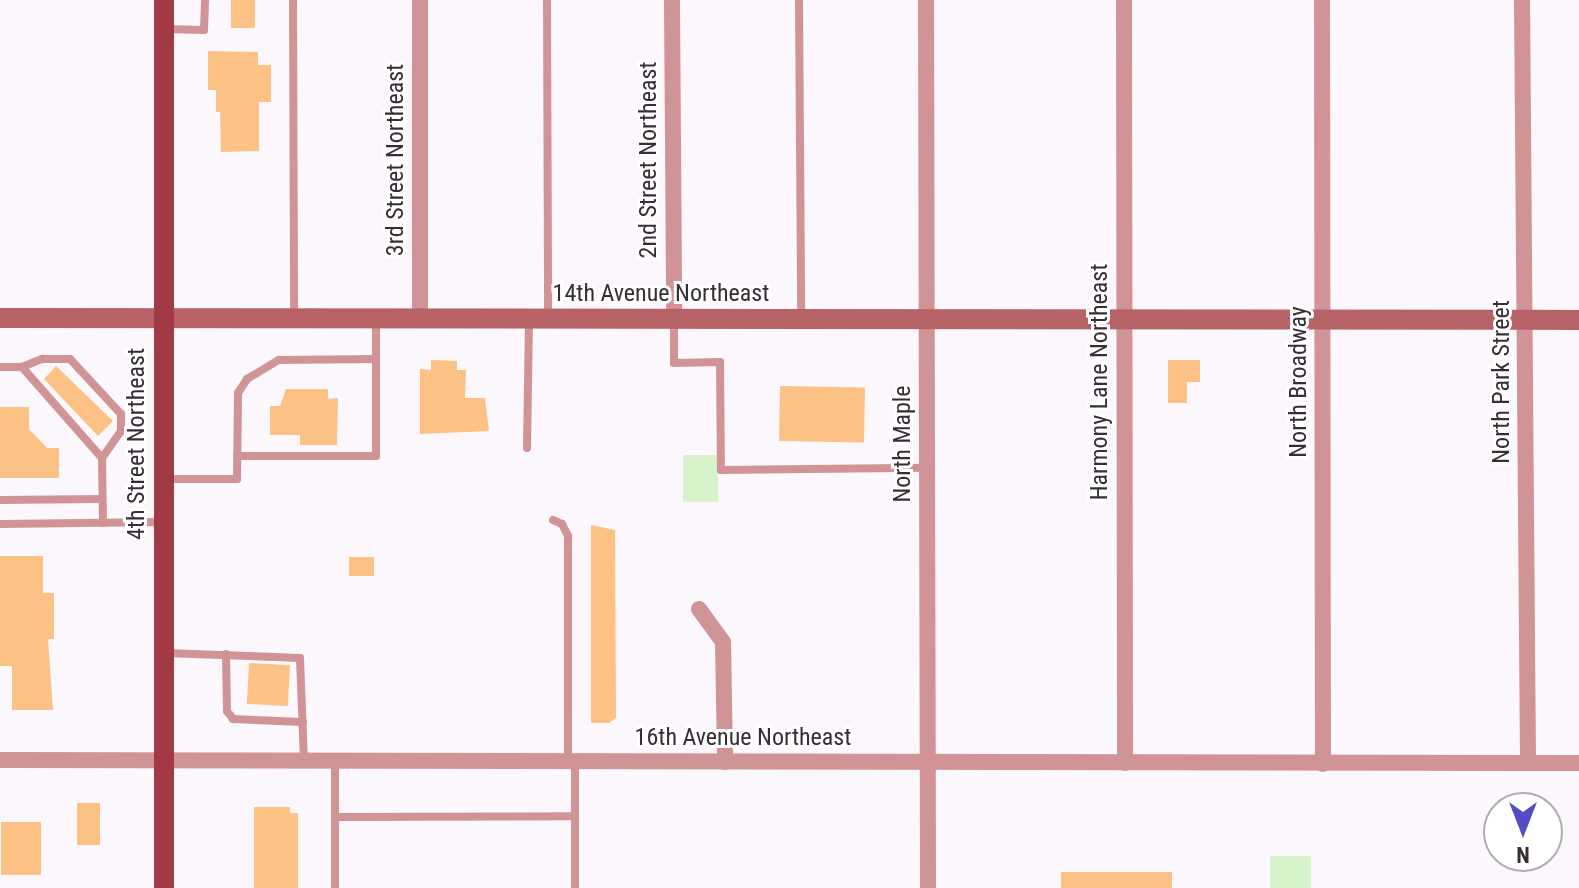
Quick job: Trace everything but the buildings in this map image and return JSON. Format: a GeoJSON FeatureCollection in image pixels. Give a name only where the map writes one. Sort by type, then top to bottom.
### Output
{"type":"FeatureCollection","features":[{"type":"Feature","properties":{"kind":"main road","name":"4th Street Northeast"},"geometry":{"type":"LineString","coordinates":[[164,0],[164,888]]}},
{"type":"Feature","properties":{"kind":"main road","name":"14th Avenue Northeast"},"geometry":{"type":"LineString","coordinates":[[0,318],[1579,320]]}},
{"type":"Feature","properties":{"kind":"street","name":"3rd Street Northeast"},"geometry":{"type":"LineString","coordinates":[[420,0],[420,320]]}},
{"type":"Feature","properties":{"kind":"street","name":"2nd Street Northeast"},"geometry":{"type":"LineString","coordinates":[[672,0],[674,319]]}},
{"type":"Feature","properties":{"kind":"street","name":"North Maple"},"geometry":{"type":"LineString","coordinates":[[926,0],[928,888]]}},
{"type":"Feature","properties":{"kind":"street","name":"Harmony Lane Northeast"},"geometry":{"type":"LineString","coordinates":[[1124,0],[1125,763]]}},
{"type":"Feature","properties":{"kind":"street","name":"North Broadway"},"geometry":{"type":"LineString","coordinates":[[1322,0],[1323,764]]}},
{"type":"Feature","properties":{"kind":"street","name":"North Park Street"},"geometry":{"type":"LineString","coordinates":[[1522,0],[1528,763]]}},
{"type":"Feature","properties":{"kind":"street"},"geometry":{"type":"LineString","coordinates":[[699,609],[723,642],[725,762]]}},
{"type":"Feature","properties":{"kind":"street","name":"16th Avenue Northeast"},"geometry":{"type":"LineString","coordinates":[[0,760],[1579,763]]}},
{"type":"Feature","properties":{"kind":"lane"},"geometry":{"type":"LineString","coordinates":[[164,29],[204,30],[205,0]]}},
{"type":"Feature","properties":{"kind":"lane"},"geometry":{"type":"LineString","coordinates":[[293,0],[294,320]]}},
{"type":"Feature","properties":{"kind":"lane"},"geometry":{"type":"LineString","coordinates":[[527,448],[538,320],[547,0]]}},
{"type":"Feature","properties":{"kind":"lane"},"geometry":{"type":"LineString","coordinates":[[799,0],[801,320]]}},
{"type":"Feature","properties":{"kind":"lane"},"geometry":{"type":"LineString","coordinates":[[674,319],[674,363],[720,362],[721,470],[927,468]]}},
{"type":"Feature","properties":{"kind":"lane"},"geometry":{"type":"LineString","coordinates":[[237,456],[376,456],[376,320]]}},
{"type":"Feature","properties":{"kind":"lane"},"geometry":{"type":"LineString","coordinates":[[0,367],[22,367],[42,359],[70,359],[121,414],[121,431],[102,458],[103,523]]}},
{"type":"Feature","properties":{"kind":"lane"},"geometry":{"type":"LineString","coordinates":[[163,479],[237,479],[238,393],[247,379],[279,360],[376,359]]}},
{"type":"Feature","properties":{"kind":"lane"},"geometry":{"type":"LineString","coordinates":[[22,367],[102,458]]}},
{"type":"Feature","properties":{"kind":"lane"},"geometry":{"type":"LineString","coordinates":[[0,500],[102,499]]}},
{"type":"Feature","properties":{"kind":"lane"},"geometry":{"type":"LineString","coordinates":[[553,520],[562,524],[568,536],[575,888]]}},
{"type":"Feature","properties":{"kind":"lane"},"geometry":{"type":"LineString","coordinates":[[0,524],[163,522]]}},
{"type":"Feature","properties":{"kind":"lane"},"geometry":{"type":"LineString","coordinates":[[164,653],[300,658],[304,762]]}},
{"type":"Feature","properties":{"kind":"lane"},"geometry":{"type":"LineString","coordinates":[[226,654],[227,711],[233,719],[303,722]]}},
{"type":"Feature","properties":{"kind":"lane"},"geometry":{"type":"LineString","coordinates":[[335,762],[335,888]]}},
{"type":"Feature","properties":{"kind":"lane"},"geometry":{"type":"LineString","coordinates":[[335,817],[575,816]]}},
{"type":"Feature","properties":{"kind":"green space"},"geometry":{"type":"Polygon","coordinates":[[[683,455],[718,455],[718,502],[683,502],[683,455]]]}},
{"type":"Feature","properties":{"kind":"green space"},"geometry":{"type":"Polygon","coordinates":[[[1270,856],[1311,856],[1311,888],[1270,888],[1270,856]]]}}]}
